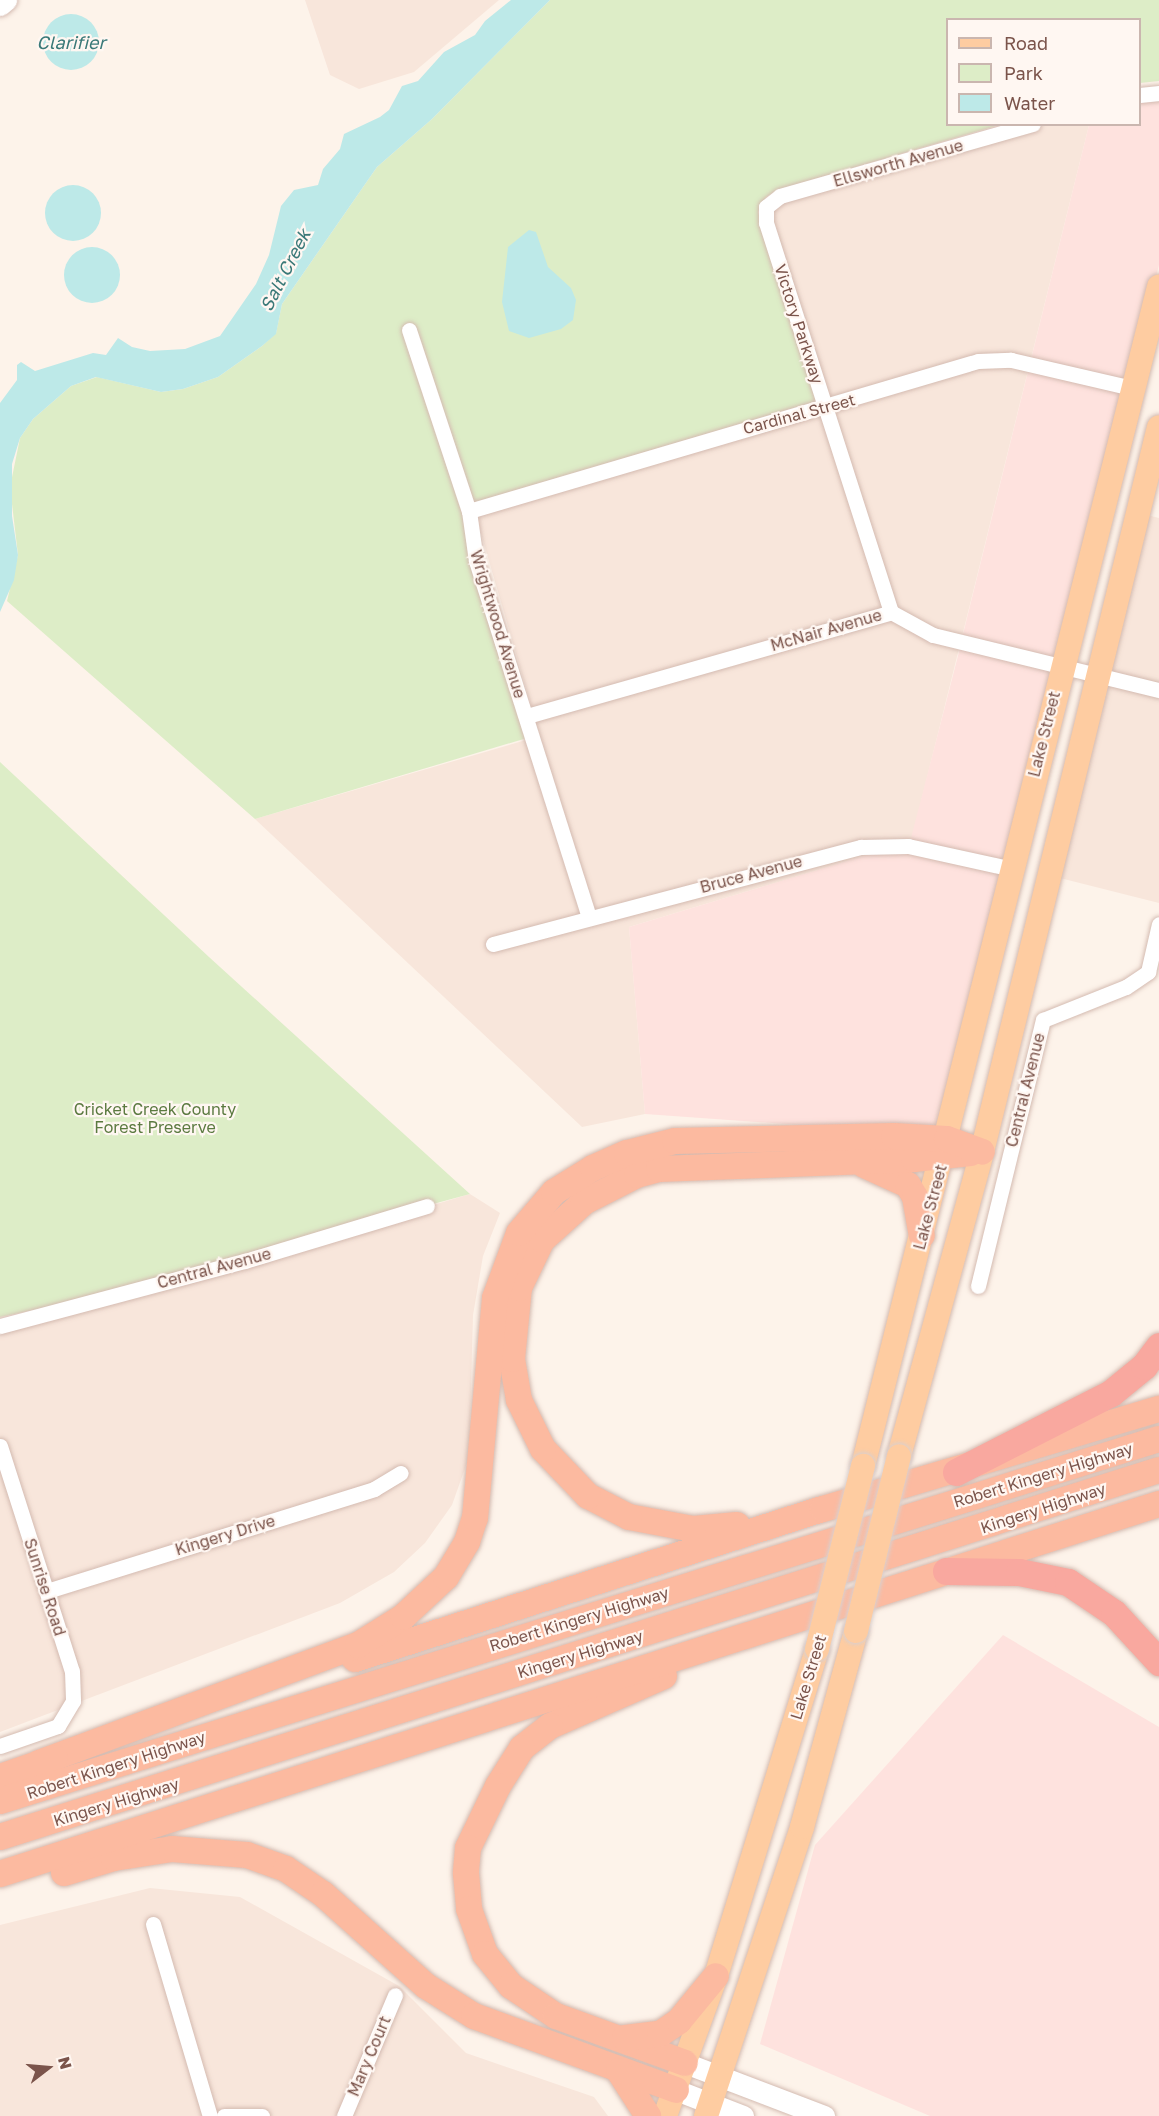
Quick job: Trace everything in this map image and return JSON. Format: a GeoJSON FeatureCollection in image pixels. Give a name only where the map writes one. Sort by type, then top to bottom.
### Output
{"type":"FeatureCollection","features":[{"type":"Feature","properties":{"kind":"highway"},"geometry":{"type":"LineString","coordinates":[[0,1777],[358,1645],[403,1617],[439,1584],[457,1561],[475,1518],[495,1298],[519,1233],[554,1192],[593,1168],[627,1153],[675,1141],[894,1136],[945,1148],[982,1152]]}},
{"type":"Feature","properties":{"kind":"highway"},"geometry":{"type":"LineString","coordinates":[[823,1509],[693,1529],[647,1522],[610,1509],[565,1474],[535,1435],[519,1400],[512,1340],[519,1288],[542,1240],[584,1202],[659,1169],[855,1162],[945,1148]]}},
{"type":"Feature","properties":{"kind":"highway"},"geometry":{"type":"LineString","coordinates":[[855,1162],[886,1172],[908,1185],[915,1197],[922,1235]]}},
{"type":"Feature","properties":{"kind":"highway"},"geometry":{"type":"LineString","coordinates":[[956,1472],[1112,1393],[1144,1366],[1159,1346]]}},
{"type":"Feature","properties":{"kind":"highway"},"geometry":{"type":"LineString","coordinates":[[39,1763],[823,1509],[956,1472],[1159,1409]]}},
{"type":"Feature","properties":{"kind":"highway","name":"Robert Kingery Highway"},"geometry":{"type":"LineString","coordinates":[[0,1801],[1159,1439]]}},
{"type":"Feature","properties":{"kind":"highway","name":"Kingery Highway"},"geometry":{"type":"LineString","coordinates":[[0,1838],[1159,1470]]}},
{"type":"Feature","properties":{"kind":"highway"},"geometry":{"type":"LineString","coordinates":[[0,1874],[1159,1504]]}},
{"type":"Feature","properties":{"kind":"highway"},"geometry":{"type":"LineString","coordinates":[[946,1571],[1044,1574],[1068,1582],[1114,1612],[1159,1662]]}},
{"type":"Feature","properties":{"kind":"highway"},"geometry":{"type":"LineString","coordinates":[[685,2063],[556,2016],[511,1986],[485,1954],[469,1909],[468,1848],[498,1786],[522,1748],[550,1726],[785,1623]]}},
{"type":"Feature","properties":{"kind":"highway"},"geometry":{"type":"LineString","coordinates":[[0,1892],[147,1851],[203,1848],[247,1855],[286,1869],[323,1894],[426,1986],[474,2016],[676,2090]]}},
{"type":"Feature","properties":{"kind":"highway"},"geometry":{"type":"LineString","coordinates":[[621,2038],[660,2034],[679,2021],[716,1976]]}},
{"type":"Feature","properties":{"kind":"highway"},"geometry":{"type":"LineString","coordinates":[[620,2071],[648,2116]]}},
{"type":"Feature","properties":{"kind":"main road"},"geometry":{"type":"LineString","coordinates":[[0,6],[6,0]]}},
{"type":"Feature","properties":{"kind":"main road","name":"Lake Street"},"geometry":{"type":"LineString","coordinates":[[665,2116],[716,1976],[817,1649],[945,1148],[1061,666],[1159,287]]}},
{"type":"Feature","properties":{"kind":"main road","name":"Lake Street"},"geometry":{"type":"LineString","coordinates":[[708,2110],[802,1827],[856,1631],[899,1456],[982,1152],[1096,674],[1159,427]]}},
{"type":"Feature","properties":{"kind":"main road"},"geometry":{"type":"LineString","coordinates":[[685,2063],[824,2116]]}},
{"type":"Feature","properties":{"kind":"main road"},"geometry":{"type":"LineString","coordinates":[[676,2090],[708,2110],[742,2116]]}},
{"type":"Feature","properties":{"kind":"street"},"geometry":{"type":"LineString","coordinates":[[1141,95],[1159,93]]}},
{"type":"Feature","properties":{"kind":"street","name":"Ellsworth Avenue"},"geometry":{"type":"LineString","coordinates":[[766,207],[780,196],[1026,126]]}},
{"type":"Feature","properties":{"kind":"street","name":"Victory Parkway"},"geometry":{"type":"LineString","coordinates":[[766,207],[766,223],[891,612]]}},
{"type":"Feature","properties":{"kind":"street","name":"Wrightwood Avenue"},"geometry":{"type":"LineString","coordinates":[[409,330],[470,511],[476,561],[527,716],[589,918]]}},
{"type":"Feature","properties":{"kind":"street","name":"Cardinal Street"},"geometry":{"type":"LineString","coordinates":[[470,511],[978,360],[1011,360],[1132,388]]}},
{"type":"Feature","properties":{"kind":"street","name":"McNair Avenue"},"geometry":{"type":"LineString","coordinates":[[527,716],[891,612],[933,635],[1159,690]]}},
{"type":"Feature","properties":{"kind":"street","name":"Bruce Avenue"},"geometry":{"type":"LineString","coordinates":[[493,944],[861,847],[908,846],[1013,868]]}},
{"type":"Feature","properties":{"kind":"street","name":"Central Avenue"},"geometry":{"type":"LineString","coordinates":[[978,1286],[1043,1020],[1126,987],[1148,972],[1159,924]]}},
{"type":"Feature","properties":{"kind":"street","name":"Central Avenue"},"geometry":{"type":"LineString","coordinates":[[0,1326],[245,1261],[427,1206]]}},
{"type":"Feature","properties":{"kind":"street","name":"Sunrise Road"},"geometry":{"type":"LineString","coordinates":[[0,1446],[72,1671],[73,1701],[58,1726],[0,1746]]}},
{"type":"Feature","properties":{"kind":"street","name":"Kingery Drive"},"geometry":{"type":"LineString","coordinates":[[47,1592],[374,1489],[401,1473]]}},
{"type":"Feature","properties":{"kind":"street"},"geometry":{"type":"LineString","coordinates":[[153,1924],[210,2116]]}},
{"type":"Feature","properties":{"kind":"street","name":"Mary Court"},"geometry":{"type":"LineString","coordinates":[[344,2116],[394,1995]]}},
{"type":"Feature","properties":{"kind":"street"},"geometry":{"type":"LineString","coordinates":[[224,2116],[262,2116]]}},
{"type":"Feature","properties":{"kind":"shaded area"},"geometry":{"type":"Polygon","coordinates":[[[305,0],[499,0],[414,72],[359,89],[330,75],[305,0]]]}},
{"type":"Feature","properties":{"kind":"shaded area"},"geometry":{"type":"Polygon","coordinates":[[[1159,97],[1159,265],[1059,661],[962,638],[1089,126],[1141,126],[1141,99],[1159,97]]]}},
{"type":"Feature","properties":{"kind":"shaded area"},"geometry":{"type":"Polygon","coordinates":[[[1040,126],[1089,126],[911,842],[629,927],[645,1114],[582,1127],[255,819],[540,736],[476,516],[833,411],[771,212],[786,201],[1040,126]]]}},
{"type":"Feature","properties":{"kind":"shaded area"},"geometry":{"type":"Polygon","coordinates":[[[1143,514],[1159,518],[1159,903],[1052,876],[1143,514]]]}},
{"type":"Feature","properties":{"kind":"shaded area"},"geometry":{"type":"Polygon","coordinates":[[[960,648],[1057,667],[943,1135],[645,1114],[629,927],[910,842],[960,648]]]}},
{"type":"Feature","properties":{"kind":"shaded area"},"geometry":{"type":"Polygon","coordinates":[[[470,1194],[500,1213],[483,1256],[473,1315],[469,1457],[452,1505],[425,1543],[394,1572],[340,1603],[0,1732],[0,1334],[470,1194]]]}},
{"type":"Feature","properties":{"kind":"shaded area"},"geometry":{"type":"Polygon","coordinates":[[[1003,1635],[1159,1727],[1159,2116],[930,2116],[760,2044],[815,1845],[1003,1635]]]}},
{"type":"Feature","properties":{"kind":"shaded area"},"geometry":{"type":"Polygon","coordinates":[[[150,1888],[240,1897],[399,1986],[466,2053],[594,2097],[608,2116],[0,2116],[0,1925],[150,1888]]]}},
{"type":"Feature","properties":{"kind":"green space"},"geometry":{"type":"Polygon","coordinates":[[[550,0],[1159,0],[1159,81],[1141,83],[1141,18],[946,18],[946,126],[996,126],[777,190],[766,197],[758,212],[817,401],[486,499],[465,523],[527,738],[255,819],[7,601],[18,555],[10,487],[20,438],[33,419],[71,386],[97,377],[161,392],[183,389],[218,377],[262,346],[276,333],[282,304],[377,167],[432,119],[550,0]]]}},
{"type":"Feature","properties":{"kind":"green space","name":"Cricket Creek County Forest Preserve"},"geometry":{"type":"Polygon","coordinates":[[[0,762],[209,957],[470,1194],[67,1303],[0,1317],[0,762]]]}},
{"type":"Feature","properties":{"kind":"water","name":"Salt Creek"},"geometry":{"type":"Polygon","coordinates":[[[511,0],[550,0],[432,119],[377,167],[282,304],[276,334],[218,377],[183,389],[161,392],[96,377],[71,386],[33,419],[20,438],[12,464],[12,516],[18,555],[14,580],[0,612],[0,403],[17,380],[17,365],[21,362],[35,371],[93,353],[106,355],[118,338],[132,347],[150,351],[185,349],[220,336],[256,284],[269,255],[281,206],[294,190],[318,185],[323,169],[340,149],[344,134],[380,117],[389,110],[402,86],[418,81],[444,52],[475,35],[485,21],[511,0]]]}},
{"type":"Feature","properties":{"kind":"water","name":"Clarifier"},"geometry":{"type":"Polygon","coordinates":[[[65,14],[77,14],[87,18],[95,26],[99,42],[95,58],[87,66],[77,70],[65,70],[55,66],[47,58],[43,48],[43,36],[47,26],[55,18],[65,14]]]}},
{"type":"Feature","properties":{"kind":"water"},"geometry":{"type":"Polygon","coordinates":[[[67,185],[79,185],[89,189],[97,197],[101,213],[97,229],[89,237],[79,241],[67,241],[57,237],[49,229],[45,219],[45,207],[49,197],[57,189],[67,185]]]}},
{"type":"Feature","properties":{"kind":"water"},"geometry":{"type":"Polygon","coordinates":[[[529,230],[536,232],[548,267],[571,288],[576,300],[573,320],[561,329],[529,338],[509,331],[502,302],[508,247],[529,230]]]}},
{"type":"Feature","properties":{"kind":"water"},"geometry":{"type":"Polygon","coordinates":[[[86,247],[98,247],[108,251],[116,259],[120,275],[116,291],[108,299],[98,303],[86,303],[76,299],[68,291],[64,281],[64,269],[68,259],[76,251],[86,247]]]}}]}
